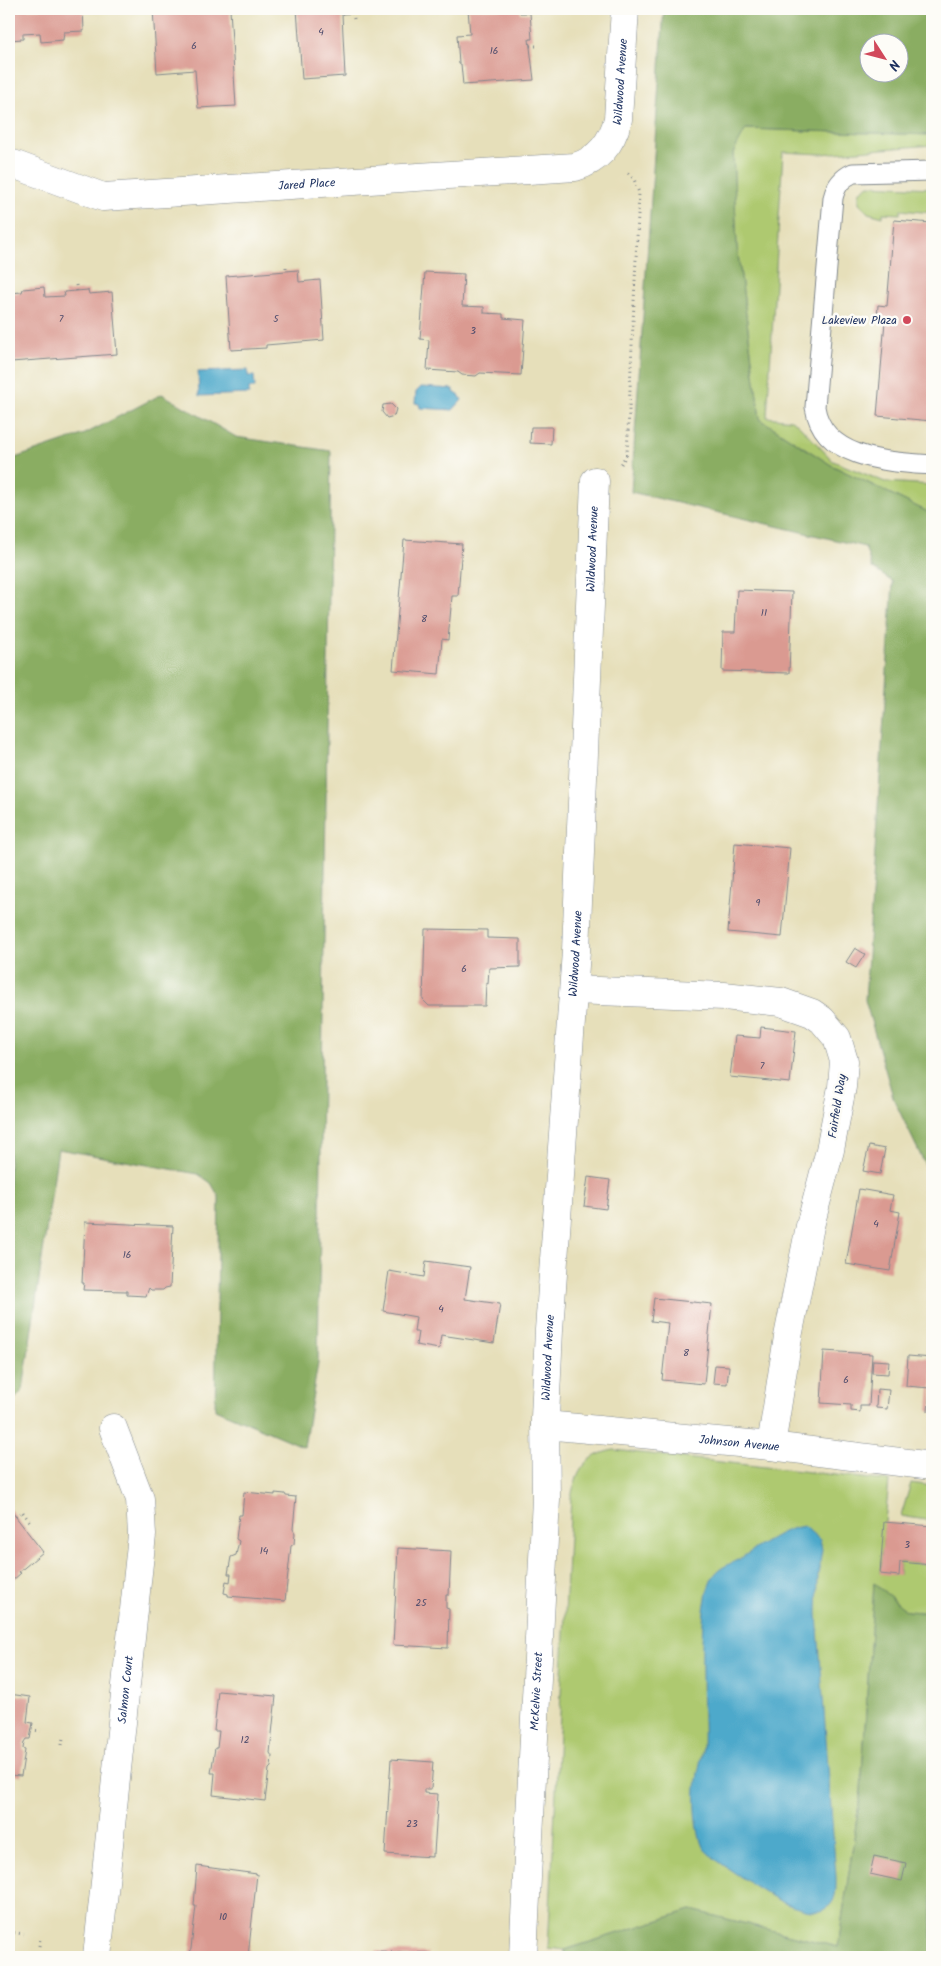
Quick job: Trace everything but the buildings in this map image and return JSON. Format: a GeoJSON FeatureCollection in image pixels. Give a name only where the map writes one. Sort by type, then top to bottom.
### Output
{"type":"FeatureCollection","features":[{"type":"Feature","properties":{"kind":"street","name":"Wildwood Avenue"},"geometry":{"type":"LineString","coordinates":[[603,151],[613,136],[618,119],[625,9]]}},
{"type":"Feature","properties":{"kind":"street","name":"Jared Place"},"geometry":{"type":"LineString","coordinates":[[13,164],[103,197],[552,169],[585,164],[603,151]]}},
{"type":"Feature","properties":{"kind":"street","name":"Wildwood Avenue"},"geometry":{"type":"LineString","coordinates":[[545,1425],[549,1320],[574,990],[595,481]]}},
{"type":"Feature","properties":{"kind":"street","name":"Fairfield Way"},"geometry":{"type":"LineString","coordinates":[[574,990],[724,996],[781,1002],[812,1013],[822,1020],[837,1038],[844,1061],[842,1087],[830,1150],[810,1226],[788,1336],[772,1446]]}},
{"type":"Feature","properties":{"kind":"street","name":"Johnson Avenue"},"geometry":{"type":"LineString","coordinates":[[545,1425],[772,1446],[932,1466]]}},
{"type":"Feature","properties":{"kind":"street","name":"McKelvie Street"},"geometry":{"type":"LineString","coordinates":[[523,1957],[546,1499],[545,1425]]}},
{"type":"Feature","properties":{"kind":"street","name":"Salmon Court"},"geometry":{"type":"LineString","coordinates":[[97,1957],[142,1536],[140,1499],[114,1428]]}},
{"type":"Feature","properties":{"kind":"lane"},"geometry":{"type":"LineString","coordinates":[[932,170],[853,172],[837,185],[834,198],[815,407],[820,426],[838,443],[849,450],[863,456],[888,461],[932,465]]}},
{"type":"Feature","properties":{"kind":"path"},"geometry":{"type":"LineString","coordinates":[[353,13],[354,19]]}},
{"type":"Feature","properties":{"kind":"path"},"geometry":{"type":"LineString","coordinates":[[530,46],[537,46]]}},
{"type":"Feature","properties":{"kind":"path"},"geometry":{"type":"LineString","coordinates":[[595,481],[617,471],[627,454],[639,193],[634,178],[603,151]]}},
{"type":"Feature","properties":{"kind":"path"},"geometry":{"type":"LineString","coordinates":[[76,285],[77,291]]}},
{"type":"Feature","properties":{"kind":"path"},"geometry":{"type":"LineString","coordinates":[[16,1517],[22,1511],[30,1522]]}},
{"type":"Feature","properties":{"kind":"path"},"geometry":{"type":"LineString","coordinates":[[31,1730],[41,1732]]}},
{"type":"Feature","properties":{"kind":"path"},"geometry":{"type":"LineString","coordinates":[[62,1745],[63,1738]]}},
{"type":"Feature","properties":{"kind":"path"},"geometry":{"type":"LineString","coordinates":[[9,1932],[24,1934]]}},
{"type":"Feature","properties":{"kind":"path"},"geometry":{"type":"LineString","coordinates":[[39,1946],[40,1938]]}},
{"type":"Feature","properties":{"kind":"green space"},"geometry":{"type":"Polygon","coordinates":[[[664,9],[932,9],[932,135],[746,129],[733,153],[737,247],[760,419],[831,465],[932,514],[932,1179],[894,1100],[865,1000],[893,582],[872,568],[865,547],[631,492],[664,9]]]}},
{"type":"Feature","properties":{"kind":"green space"},"geometry":{"type":"Polygon","coordinates":[[[745,129],[932,135],[932,145],[821,154],[783,152],[767,417],[791,420],[798,424],[833,461],[885,482],[932,485],[932,514],[831,465],[760,419],[737,247],[733,153],[745,129]]]}},
{"type":"Feature","properties":{"kind":"green space"},"geometry":{"type":"Polygon","coordinates":[[[869,185],[932,188],[932,213],[901,210],[900,214],[883,213],[883,217],[868,213],[859,203],[859,192],[869,185]]]}},
{"type":"Feature","properties":{"kind":"green space"},"geometry":{"type":"Polygon","coordinates":[[[162,394],[236,437],[331,451],[318,1363],[304,1447],[215,1409],[219,1197],[211,1183],[198,1174],[58,1149],[23,1390],[9,1406],[9,460],[85,434],[162,394]]]}},
{"type":"Feature","properties":{"kind":"green space"},"geometry":{"type":"Polygon","coordinates":[[[614,1450],[889,1481],[880,1573],[899,1575],[900,1562],[932,1565],[932,1613],[907,1611],[874,1583],[861,1790],[838,1947],[691,1910],[565,1950],[548,1948],[571,1497],[576,1479],[589,1460],[604,1452],[614,1450]]]}},
{"type":"Feature","properties":{"kind":"green space"},"geometry":{"type":"Polygon","coordinates":[[[911,1483],[932,1486],[932,1521],[901,1516],[911,1483]]]}},
{"type":"Feature","properties":{"kind":"green space"},"geometry":{"type":"Polygon","coordinates":[[[874,1583],[907,1611],[932,1613],[932,1957],[565,1957],[565,1950],[691,1910],[838,1947],[861,1790],[874,1583]]]}},
{"type":"Feature","properties":{"kind":"water"},"geometry":{"type":"Polygon","coordinates":[[[248,370],[248,376],[254,376],[255,388],[249,388],[249,394],[199,396],[198,372],[248,370]]]}},
{"type":"Feature","properties":{"kind":"water"},"geometry":{"type":"Polygon","coordinates":[[[421,387],[454,389],[454,392],[462,400],[453,410],[420,408],[419,404],[415,403],[416,392],[421,387]]]}},
{"type":"Feature","properties":{"kind":"water"},"geometry":{"type":"Polygon","coordinates":[[[804,1526],[820,1540],[822,1550],[818,1575],[817,1614],[836,1877],[833,1901],[827,1908],[818,1911],[784,1903],[740,1876],[707,1852],[703,1847],[699,1833],[696,1805],[696,1787],[703,1746],[702,1656],[705,1607],[709,1587],[715,1574],[721,1569],[787,1530],[804,1526]]]}},
{"type":"Feature","properties":{"kind":"place","name":"Lakeview Plaza"},"geometry":{"type":"Point","coordinates":[907,320]}}]}
